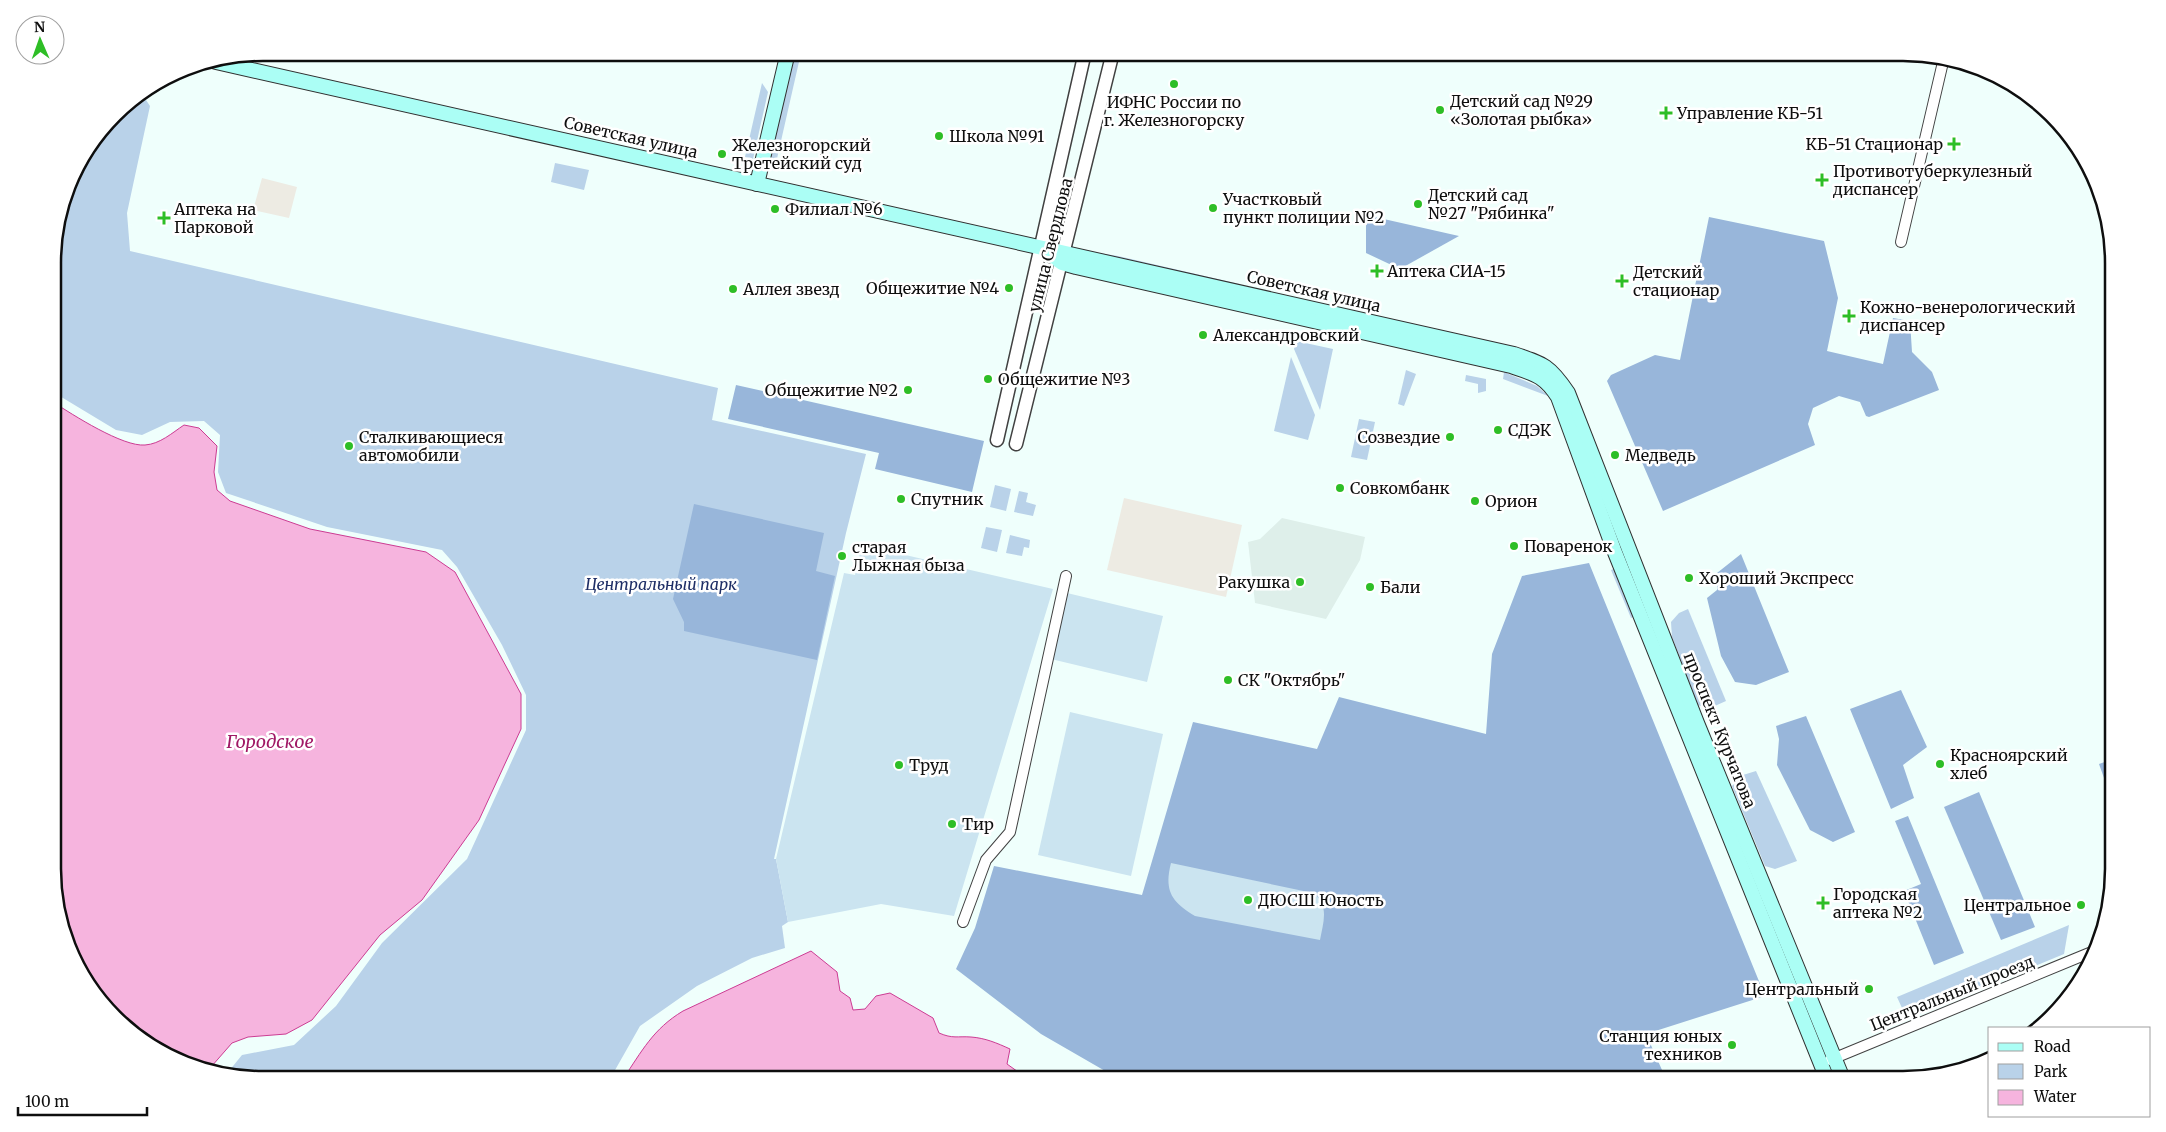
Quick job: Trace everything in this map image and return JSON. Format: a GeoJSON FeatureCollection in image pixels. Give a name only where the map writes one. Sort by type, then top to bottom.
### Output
{"type":"FeatureCollection","features":[{"type":"Feature","properties":{"kind":"main road"},"geometry":{"type":"LineString","coordinates":[[758,184],[786,61]]}},
{"type":"Feature","properties":{"kind":"main road","name":"Советская улица"},"geometry":{"type":"LineString","coordinates":[[227,65],[1039,248],[1063,258],[1512,360],[1550,371],[1563,395]]}},
{"type":"Feature","properties":{"kind":"main road","name":"проспект Курчатова"},"geometry":{"type":"LineString","coordinates":[[1563,395],[1628,544],[1697,723],[1840,1071]]}},
{"type":"Feature","properties":{"kind":"main road","name":"проспект Курчатова"},"geometry":{"type":"LineString","coordinates":[[1563,395],[1614,550],[1824,1071]]}},
{"type":"Feature","properties":{"kind":"main road"},"geometry":{"type":"LineString","coordinates":[[1614,550],[1628,544]]}},
{"type":"Feature","properties":{"kind":"street","name":"улица Свердлова"},"geometry":{"type":"LineString","coordinates":[[997,440],[1082,61]]}},
{"type":"Feature","properties":{"kind":"street","name":"улица Свердлова"},"geometry":{"type":"LineString","coordinates":[[1016,444],[1111,61]]}},
{"type":"Feature","properties":{"kind":"street"},"geometry":{"type":"LineString","coordinates":[[1901,242],[1942,65]]}},
{"type":"Feature","properties":{"kind":"street"},"geometry":{"type":"LineString","coordinates":[[963,922],[986,860],[1010,832],[1066,576]]}},
{"type":"Feature","properties":{"kind":"street","name":"Центральный проезд"},"geometry":{"type":"LineString","coordinates":[[1821,1064],[2085,955]]}},
{"type":"Feature","properties":{"kind":"shaded area"},"geometry":{"type":"Polygon","coordinates":[[[262,178],[297,187],[289,218],[253,210],[262,178]]]}},
{"type":"Feature","properties":{"kind":"shaded area"},"geometry":{"type":"Polygon","coordinates":[[[1366,215],[1459,236],[1400,269],[1366,253],[1366,215]]]}},
{"type":"Feature","properties":{"kind":"shaded area"},"geometry":{"type":"Polygon","coordinates":[[[1709,217],[1824,241],[1838,298],[1827,351],[1883,364],[1893,318],[1910,321],[1912,352],[1932,372],[1939,390],[1869,417],[1866,416],[1860,402],[1839,396],[1813,408],[1808,424],[1815,445],[1663,511],[1607,381],[1611,375],[1655,355],[1680,360],[1709,217]]]}},
{"type":"Feature","properties":{"kind":"shaded area"},"geometry":{"type":"Polygon","coordinates":[[[736,385],[984,441],[972,492],[875,469],[879,453],[728,419],[736,385]]]}},
{"type":"Feature","properties":{"kind":"shaded area"},"geometry":{"type":"Polygon","coordinates":[[[1124,498],[1242,525],[1226,597],[1107,570],[1124,498]]]}},
{"type":"Feature","properties":{"kind":"shaded area"},"geometry":{"type":"Polygon","coordinates":[[[694,504],[824,533],[816,571],[835,576],[817,660],[684,631],[684,622],[673,599],[694,504]]]}},
{"type":"Feature","properties":{"kind":"shaded area","name":"Ракушка"},"geometry":{"type":"Polygon","coordinates":[[[1282,518],[1365,537],[1360,560],[1326,619],[1255,603],[1248,542],[1260,539],[1282,518]]]}},
{"type":"Feature","properties":{"kind":"shaded area","name":"Труд"},"geometry":{"type":"Polygon","coordinates":[[[862,545],[1053,589],[954,916],[881,904],[788,922],[776,859],[844,573],[855,575],[862,545]]]}},
{"type":"Feature","properties":{"kind":"shaded area"},"geometry":{"type":"Polygon","coordinates":[[[1741,554],[1789,672],[1756,685],[1735,682],[1721,656],[1707,598],[1717,590],[1717,573],[1741,554]]]}},
{"type":"Feature","properties":{"kind":"shaded area"},"geometry":{"type":"Polygon","coordinates":[[[1589,563],[1765,996],[1646,1034],[1662,1071],[1105,1071],[1041,1034],[956,969],[975,928],[994,866],[1142,895],[1193,722],[1317,749],[1339,697],[1486,734],[1492,654],[1522,576],[1589,563]]]}},
{"type":"Feature","properties":{"kind":"shaded area"},"geometry":{"type":"Polygon","coordinates":[[[1067,593],[1163,616],[1147,682],[1051,659],[1067,593]]]}},
{"type":"Feature","properties":{"kind":"shaded area"},"geometry":{"type":"Polygon","coordinates":[[[1901,690],[1927,747],[1903,765],[1914,798],[1891,809],[1850,709],[1901,690]]]}},
{"type":"Feature","properties":{"kind":"shaded area"},"geometry":{"type":"Polygon","coordinates":[[[1070,712],[1163,734],[1131,876],[1038,855],[1070,712]]]}},
{"type":"Feature","properties":{"kind":"shaded area"},"geometry":{"type":"Polygon","coordinates":[[[1806,716],[1855,832],[1833,842],[1810,830],[1777,765],[1779,739],[1776,726],[1806,716]]]}},
{"type":"Feature","properties":{"kind":"shaded area"},"geometry":{"type":"Polygon","coordinates":[[[2105,762],[2105,781],[2099,764],[2105,762]]]}},
{"type":"Feature","properties":{"kind":"shaded area"},"geometry":{"type":"Polygon","coordinates":[[[1979,792],[2035,927],[2001,940],[1944,807],[1979,792]]]}},
{"type":"Feature","properties":{"kind":"shaded area"},"geometry":{"type":"Polygon","coordinates":[[[1908,816],[1964,953],[1934,965],[1904,891],[1921,884],[1895,821],[1908,816]]]}},
{"type":"Feature","properties":{"kind":"shaded area","name":"ДЮСШ Юность"},"geometry":{"type":"Polygon","coordinates":[[[1171,863],[1313,893],[1322,903],[1324,915],[1320,940],[1195,916],[1180,906],[1171,894],[1168,881],[1171,863]]]}},
{"type":"Feature","properties":{"kind":"green space"},"geometry":{"type":"Polygon","coordinates":[[[788,61],[799,61],[776,163],[765,161],[788,61]]]}},
{"type":"Feature","properties":{"kind":"green space"},"geometry":{"type":"Polygon","coordinates":[[[762,83],[768,92],[753,159],[745,157],[762,83]]]}},
{"type":"Feature","properties":{"kind":"green space","name":"Центральный парк"},"geometry":{"type":"Polygon","coordinates":[[[145,99],[150,106],[127,213],[130,251],[718,388],[712,420],[866,454],[846,533],[774,859],[776,859],[788,922],[782,926],[785,948],[752,958],[697,986],[640,1026],[615,1071],[263,1071],[231,1068],[242,1055],[294,1045],[336,1006],[382,943],[467,859],[526,730],[526,695],[502,645],[457,567],[442,550],[327,527],[226,493],[218,472],[220,435],[204,421],[170,422],[142,435],[116,430],[61,397],[61,263],[63,237],[72,198],[88,162],[120,120],[145,99]]]}},
{"type":"Feature","properties":{"kind":"green space"},"geometry":{"type":"Polygon","coordinates":[[[555,163],[589,170],[584,190],[551,182],[555,163]]]}},
{"type":"Feature","properties":{"kind":"green space"},"geometry":{"type":"Polygon","coordinates":[[[1086,251],[1118,256],[1239,284],[1238,288],[1086,251]]]}},
{"type":"Feature","properties":{"kind":"green space"},"geometry":{"type":"Polygon","coordinates":[[[1296,341],[1333,349],[1320,410],[1294,349],[1296,341]]]}},
{"type":"Feature","properties":{"kind":"green space"},"geometry":{"type":"Polygon","coordinates":[[[1291,357],[1315,415],[1308,440],[1274,431],[1291,357]]]}},
{"type":"Feature","properties":{"kind":"green space"},"geometry":{"type":"Polygon","coordinates":[[[1406,370],[1416,374],[1404,406],[1398,404],[1406,370]]]}},
{"type":"Feature","properties":{"kind":"green space"},"geometry":{"type":"Polygon","coordinates":[[[1504,372],[1537,386],[1548,396],[1503,379],[1504,372]]]}},
{"type":"Feature","properties":{"kind":"green space"},"geometry":{"type":"Polygon","coordinates":[[[1466,375],[1486,379],[1486,391],[1478,393],[1478,384],[1465,381],[1466,375]]]}},
{"type":"Feature","properties":{"kind":"green space"},"geometry":{"type":"Polygon","coordinates":[[[1359,419],[1375,422],[1367,460],[1351,457],[1359,419]]]}},
{"type":"Feature","properties":{"kind":"green space"},"geometry":{"type":"Polygon","coordinates":[[[995,485],[1011,489],[1006,511],[990,507],[995,485]]]}},
{"type":"Feature","properties":{"kind":"green space"},"geometry":{"type":"Polygon","coordinates":[[[1019,491],[1028,493],[1026,502],[1036,505],[1033,516],[1014,512],[1019,491]]]}},
{"type":"Feature","properties":{"kind":"green space"},"geometry":{"type":"Polygon","coordinates":[[[986,527],[1002,530],[997,552],[981,548],[986,527]]]}},
{"type":"Feature","properties":{"kind":"green space"},"geometry":{"type":"Polygon","coordinates":[[[1010,535],[1030,540],[1029,548],[1024,547],[1022,556],[1006,553],[1010,535]]]}},
{"type":"Feature","properties":{"kind":"green space"},"geometry":{"type":"Polygon","coordinates":[[[1618,567],[1638,615],[1631,618],[1611,570],[1618,567]]]}},
{"type":"Feature","properties":{"kind":"green space"},"geometry":{"type":"Polygon","coordinates":[[[1688,609],[1726,701],[1708,709],[1698,705],[1672,637],[1671,622],[1679,613],[1688,609]]]}},
{"type":"Feature","properties":{"kind":"green space"},"geometry":{"type":"Polygon","coordinates":[[[1756,771],[1797,861],[1775,869],[1765,866],[1732,786],[1743,775],[1756,771]]]}},
{"type":"Feature","properties":{"kind":"green space"},"geometry":{"type":"Polygon","coordinates":[[[2069,925],[2064,954],[1907,1019],[1897,997],[2069,925]]]}},
{"type":"Feature","properties":{"kind":"water","name":"Городское"},"geometry":{"type":"Polygon","coordinates":[[[61,407],[111,436],[136,444],[156,443],[184,425],[199,428],[217,446],[214,472],[217,490],[230,501],[310,529],[426,552],[455,572],[521,694],[521,729],[479,820],[422,900],[380,935],[312,1020],[286,1034],[248,1037],[232,1043],[213,1065],[174,1050],[140,1029],[120,1012],[95,981],[82,958],[68,921],[61,869],[61,407]]]}},
{"type":"Feature","properties":{"kind":"water"},"geometry":{"type":"Polygon","coordinates":[[[811,951],[837,972],[840,991],[850,998],[853,1010],[865,1009],[876,996],[890,993],[933,1018],[939,1033],[952,1037],[981,1038],[1010,1049],[1007,1064],[1017,1071],[628,1071],[656,1033],[683,1011],[811,951]]]}},
{"type":"Feature","properties":{"kind":"place","name":"ИФНС России по г. Железногорску"},"geometry":{"type":"Point","coordinates":[1174,84]}},
{"type":"Feature","properties":{"kind":"place","name":"Детский сад №29 «Золотая рыбка»"},"geometry":{"type":"Point","coordinates":[1440,110]}},
{"type":"Feature","properties":{"kind":"place","name":"Управление КБ-51"},"geometry":{"type":"Point","coordinates":[1666,113]}},
{"type":"Feature","properties":{"kind":"place","name":"Школа №91"},"geometry":{"type":"Point","coordinates":[939,136]}},
{"type":"Feature","properties":{"kind":"place","name":"КБ-51 Стационар"},"geometry":{"type":"Point","coordinates":[1954,144]}},
{"type":"Feature","properties":{"kind":"place","name":"Железногорский Третейский суд"},"geometry":{"type":"Point","coordinates":[722,154]}},
{"type":"Feature","properties":{"kind":"place","name":"Противотуберкулезный диспансер"},"geometry":{"type":"Point","coordinates":[1822,180]}},
{"type":"Feature","properties":{"kind":"place","name":"Детский сад №27 \"Рябинка\""},"geometry":{"type":"Point","coordinates":[1418,204]}},
{"type":"Feature","properties":{"kind":"place","name":"Участковый пункт полиции №2"},"geometry":{"type":"Point","coordinates":[1213,208]}},
{"type":"Feature","properties":{"kind":"place","name":"Филиал №6"},"geometry":{"type":"Point","coordinates":[775,209]}},
{"type":"Feature","properties":{"kind":"place","name":"Аптека на Парковой"},"geometry":{"type":"Point","coordinates":[164,218]}},
{"type":"Feature","properties":{"kind":"place","name":"Аптека СИА-15"},"geometry":{"type":"Point","coordinates":[1377,271]}},
{"type":"Feature","properties":{"kind":"place","name":"Детский стационар"},"geometry":{"type":"Point","coordinates":[1622,281]}},
{"type":"Feature","properties":{"kind":"place","name":"Общежитие №4"},"geometry":{"type":"Point","coordinates":[1009,288]}},
{"type":"Feature","properties":{"kind":"place","name":"Аллея звезд"},"geometry":{"type":"Point","coordinates":[733,289]}},
{"type":"Feature","properties":{"kind":"place","name":"Кожно-венерологический диспансер"},"geometry":{"type":"Point","coordinates":[1849,316]}},
{"type":"Feature","properties":{"kind":"place","name":"Александровский"},"geometry":{"type":"Point","coordinates":[1203,335]}},
{"type":"Feature","properties":{"kind":"place","name":"Общежитие №3"},"geometry":{"type":"Point","coordinates":[988,379]}},
{"type":"Feature","properties":{"kind":"place","name":"Общежитие №2"},"geometry":{"type":"Point","coordinates":[908,390]}},
{"type":"Feature","properties":{"kind":"place","name":"СДЭК"},"geometry":{"type":"Point","coordinates":[1498,430]}},
{"type":"Feature","properties":{"kind":"place","name":"Созвездие"},"geometry":{"type":"Point","coordinates":[1450,437]}},
{"type":"Feature","properties":{"kind":"place","name":"Сталкивающиеся автомобили"},"geometry":{"type":"Point","coordinates":[349,446]}},
{"type":"Feature","properties":{"kind":"place","name":"Медведь"},"geometry":{"type":"Point","coordinates":[1615,455]}},
{"type":"Feature","properties":{"kind":"place","name":"Совкомбанк"},"geometry":{"type":"Point","coordinates":[1340,488]}},
{"type":"Feature","properties":{"kind":"place","name":"Спутник"},"geometry":{"type":"Point","coordinates":[901,499]}},
{"type":"Feature","properties":{"kind":"place","name":"Орион"},"geometry":{"type":"Point","coordinates":[1475,501]}},
{"type":"Feature","properties":{"kind":"place","name":"Поваренок"},"geometry":{"type":"Point","coordinates":[1514,546]}},
{"type":"Feature","properties":{"kind":"place","name":"старая Лыжная быза"},"geometry":{"type":"Point","coordinates":[842,556]}},
{"type":"Feature","properties":{"kind":"place","name":"Хороший Экспресс"},"geometry":{"type":"Point","coordinates":[1689,578]}},
{"type":"Feature","properties":{"kind":"place","name":"Ракушка"},"geometry":{"type":"Point","coordinates":[1300,582]}},
{"type":"Feature","properties":{"kind":"place","name":"Бали"},"geometry":{"type":"Point","coordinates":[1370,587]}},
{"type":"Feature","properties":{"kind":"place","name":"СК \"Октябрь\""},"geometry":{"type":"Point","coordinates":[1228,680]}},
{"type":"Feature","properties":{"kind":"place","name":"Красноярский хлеб"},"geometry":{"type":"Point","coordinates":[1940,764]}},
{"type":"Feature","properties":{"kind":"place","name":"Труд"},"geometry":{"type":"Point","coordinates":[899,765]}},
{"type":"Feature","properties":{"kind":"place","name":"Тир"},"geometry":{"type":"Point","coordinates":[952,824]}},
{"type":"Feature","properties":{"kind":"place","name":"ДЮСШ Юность"},"geometry":{"type":"Point","coordinates":[1248,900]}},
{"type":"Feature","properties":{"kind":"place","name":"Городская аптека №2"},"geometry":{"type":"Point","coordinates":[1823,903]}},
{"type":"Feature","properties":{"kind":"place","name":"Центральное"},"geometry":{"type":"Point","coordinates":[2081,905]}},
{"type":"Feature","properties":{"kind":"place","name":"Центральный"},"geometry":{"type":"Point","coordinates":[1869,989]}},
{"type":"Feature","properties":{"kind":"place","name":"Станция юных техников"},"geometry":{"type":"Point","coordinates":[1732,1045]}}]}
